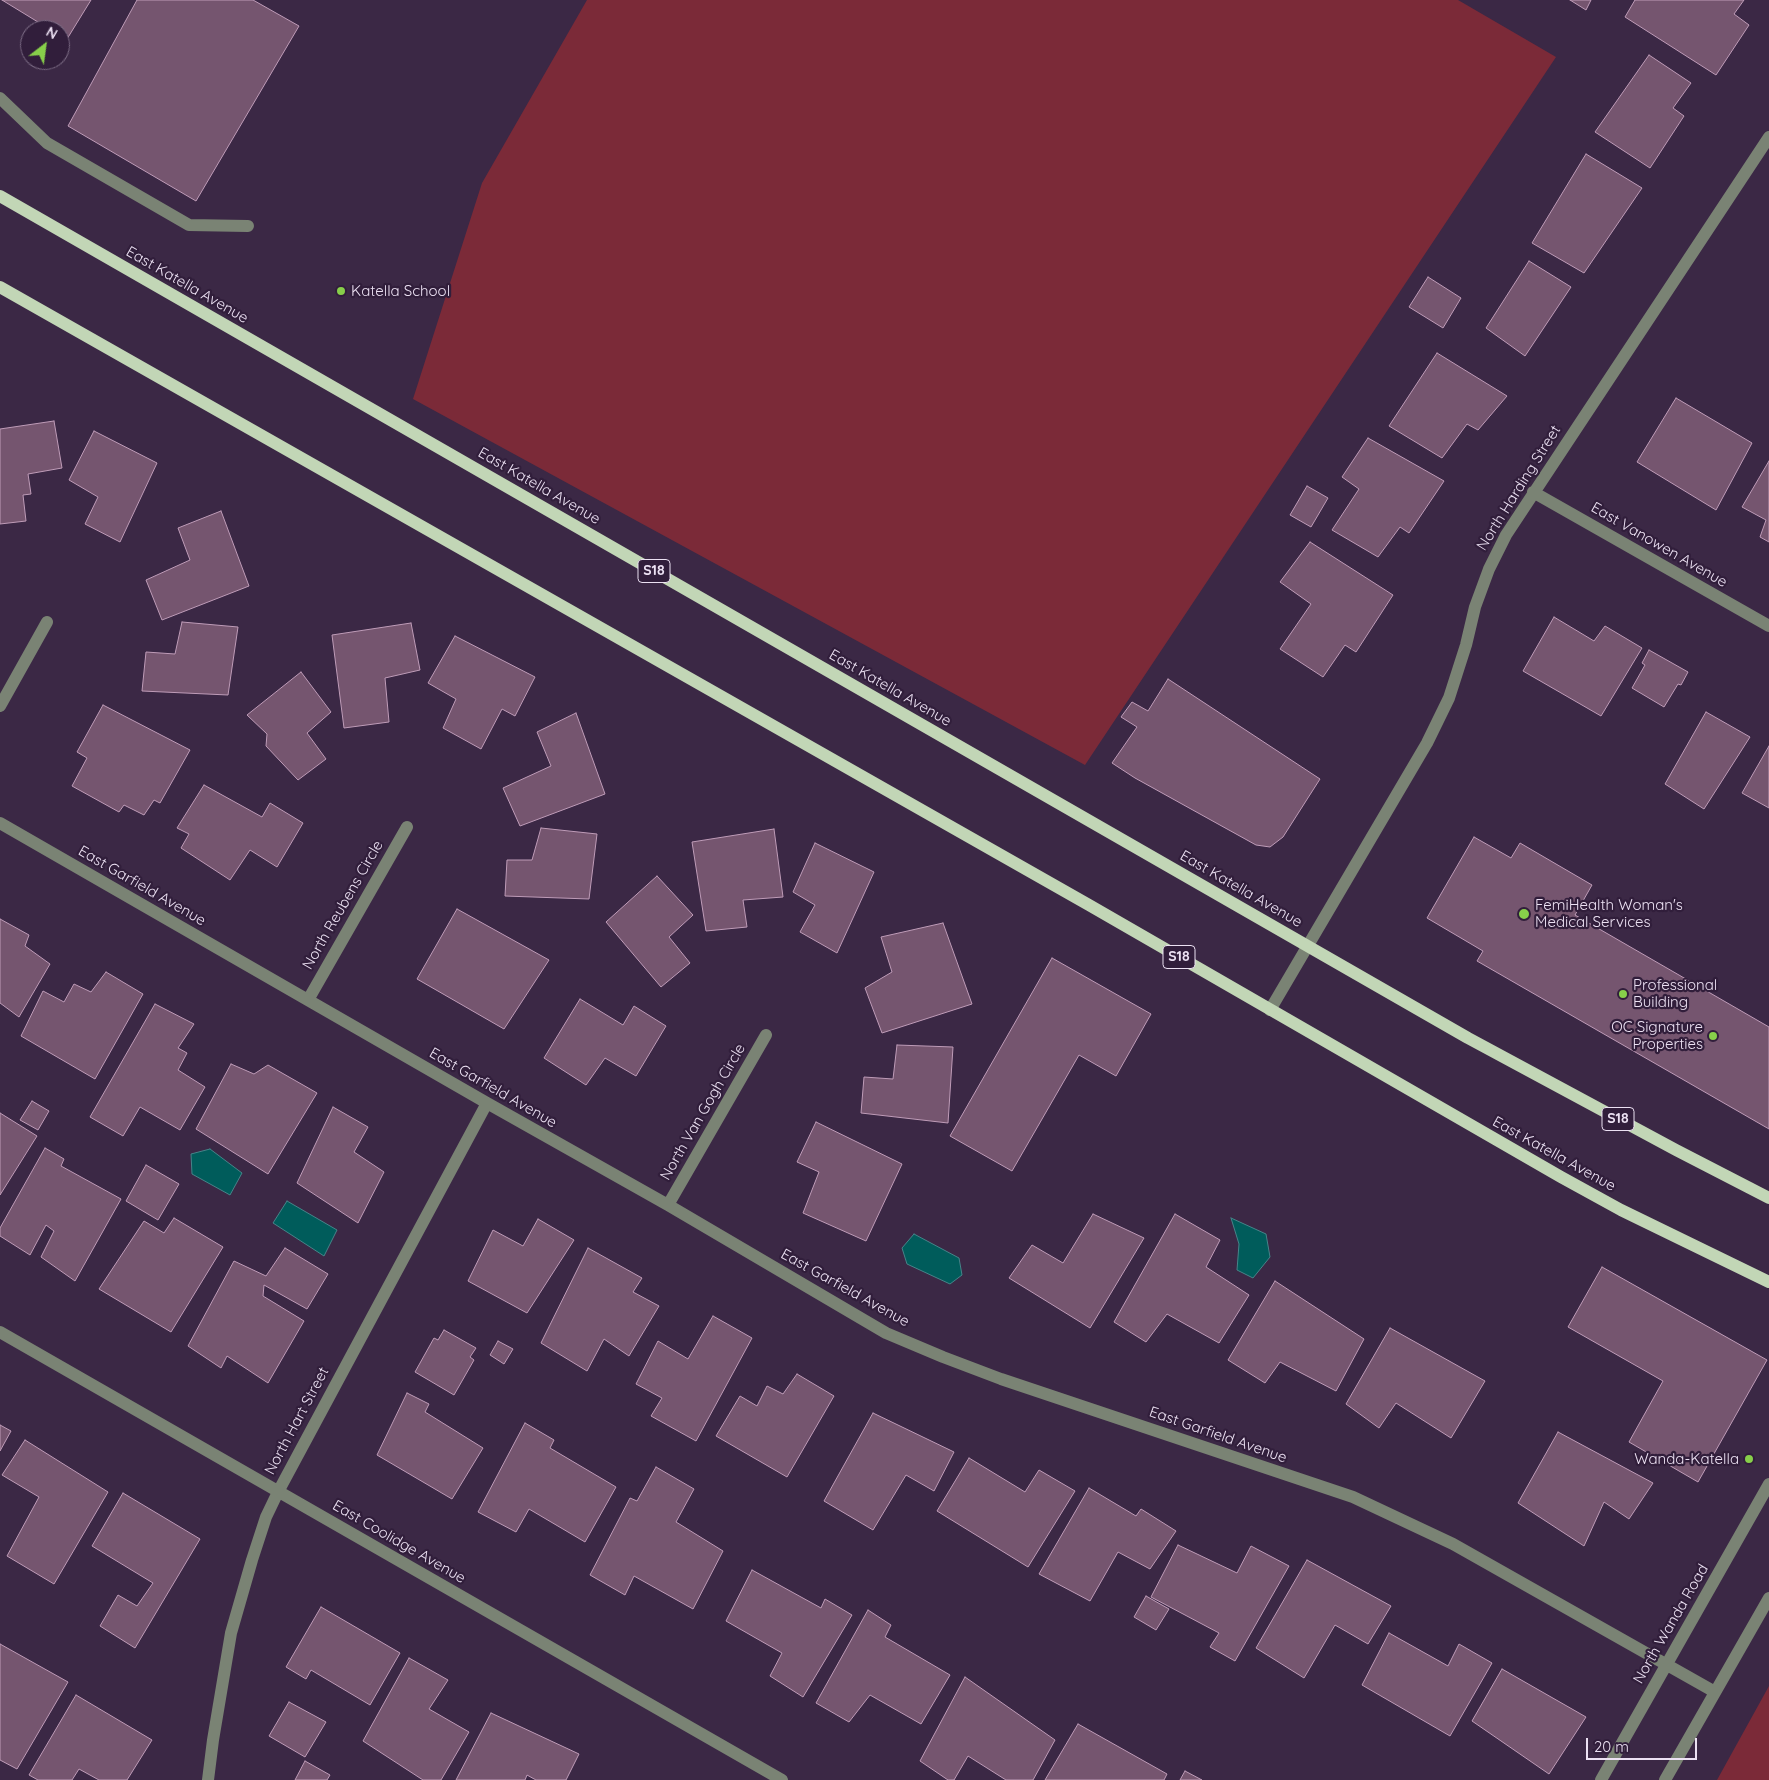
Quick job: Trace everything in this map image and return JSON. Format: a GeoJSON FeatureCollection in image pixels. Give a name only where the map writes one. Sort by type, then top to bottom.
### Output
{"type":"FeatureCollection","features":[{"type":"Feature","properties":{"kind":"main road","name":"East Katella Avenue"},"geometry":{"type":"LineString","coordinates":[[0,196],[1468,1038],[1769,1198]]}},
{"type":"Feature","properties":{"kind":"main road","name":"East Katella Avenue"},"geometry":{"type":"LineString","coordinates":[[0,286],[1089,905],[1593,1196],[1769,1282]]}},
{"type":"Feature","properties":{"kind":"street"},"geometry":{"type":"LineString","coordinates":[[0,98],[47,143],[189,225],[248,226]]}},
{"type":"Feature","properties":{"kind":"street","name":"North Harding Street"},"geometry":{"type":"LineString","coordinates":[[1270,1010],[1427,742],[1449,698],[1466,645],[1475,607],[1489,569],[1506,535],[1769,138]]}},
{"type":"Feature","properties":{"kind":"street","name":"East Vanowen Avenue"},"geometry":{"type":"LineString","coordinates":[[1533,492],[1769,626]]}},
{"type":"Feature","properties":{"kind":"street"},"geometry":{"type":"LineString","coordinates":[[0,706],[47,622]]}},
{"type":"Feature","properties":{"kind":"street","name":"East Garfield Avenue"},"geometry":{"type":"LineString","coordinates":[[0,823],[486,1103],[668,1205],[886,1333],[1001,1379],[1353,1497],[1453,1544],[1715,1692]]}},
{"type":"Feature","properties":{"kind":"street","name":"North Reubens Circle"},"geometry":{"type":"LineString","coordinates":[[308,1000],[407,827]]}},
{"type":"Feature","properties":{"kind":"street","name":"North Van Gogh Circle"},"geometry":{"type":"LineString","coordinates":[[668,1205],[766,1035]]}},
{"type":"Feature","properties":{"kind":"street","name":"North Hart Street"},"geometry":{"type":"LineString","coordinates":[[208,1780],[231,1633],[266,1517],[486,1103]]}},
{"type":"Feature","properties":{"kind":"street","name":"East Coolidge Avenue"},"geometry":{"type":"LineString","coordinates":[[0,1332],[782,1780]]}},
{"type":"Feature","properties":{"kind":"street","name":"North Wanda Road"},"geometry":{"type":"LineString","coordinates":[[1602,1780],[1769,1484]]}},
{"type":"Feature","properties":{"kind":"street"},"geometry":{"type":"LineString","coordinates":[[1665,1780],[1769,1598]]}},
{"type":"Feature","properties":{"kind":"shaded area"},"geometry":{"type":"Polygon","coordinates":[[[587,0],[1458,0],[1556,57],[1085,765],[413,399],[482,183],[587,0]]]}},
{"type":"Feature","properties":{"kind":"shaded area"},"geometry":{"type":"Polygon","coordinates":[[[210,1149],[242,1173],[230,1195],[192,1174],[191,1154],[210,1149]]]}},
{"type":"Feature","properties":{"kind":"shaded area"},"geometry":{"type":"Polygon","coordinates":[[[287,1201],[337,1230],[324,1256],[273,1223],[287,1201]]]}},
{"type":"Feature","properties":{"kind":"shaded area"},"geometry":{"type":"Polygon","coordinates":[[[1231,1218],[1266,1234],[1270,1257],[1253,1278],[1237,1270],[1239,1244],[1231,1218]]]}},
{"type":"Feature","properties":{"kind":"shaded area"},"geometry":{"type":"Polygon","coordinates":[[[914,1234],[959,1258],[962,1275],[950,1284],[907,1264],[902,1248],[914,1234]]]}},
{"type":"Feature","properties":{"kind":"shaded area"},"geometry":{"type":"Polygon","coordinates":[[[1769,1686],[1769,1780],[1717,1780],[1769,1686]]]}},
{"type":"Feature","properties":{"kind":"building"},"geometry":{"type":"Polygon","coordinates":[[[2,0],[91,0],[70,34],[70,20],[35,20],[2,0]]]}},
{"type":"Feature","properties":{"kind":"building"},"geometry":{"type":"Polygon","coordinates":[[[137,0],[253,0],[299,26],[196,201],[68,126],[137,0]]]}},
{"type":"Feature","properties":{"kind":"building"},"geometry":{"type":"Polygon","coordinates":[[[1570,0],[1591,0],[1586,10],[1570,0]]]}},
{"type":"Feature","properties":{"kind":"building"},"geometry":{"type":"Polygon","coordinates":[[[1635,0],[1744,0],[1734,14],[1749,25],[1716,75],[1625,17],[1635,0]]]}},
{"type":"Feature","properties":{"kind":"building"},"geometry":{"type":"Polygon","coordinates":[[[1649,55],[1691,83],[1673,108],[1684,116],[1650,168],[1595,132],[1649,55]]]}},
{"type":"Feature","properties":{"kind":"building"},"geometry":{"type":"Polygon","coordinates":[[[1586,154],[1642,188],[1584,273],[1532,243],[1586,154]]]}},
{"type":"Feature","properties":{"kind":"building"},"geometry":{"type":"Polygon","coordinates":[[[1529,261],[1571,287],[1525,356],[1486,328],[1529,261]]]}},
{"type":"Feature","properties":{"kind":"building"},"geometry":{"type":"Polygon","coordinates":[[[1428,277],[1461,298],[1443,328],[1409,307],[1428,277]]]}},
{"type":"Feature","properties":{"kind":"building"},"geometry":{"type":"Polygon","coordinates":[[[1437,353],[1507,396],[1478,430],[1467,424],[1442,458],[1389,426],[1437,353]]]}},
{"type":"Feature","properties":{"kind":"building"},"geometry":{"type":"Polygon","coordinates":[[[1676,398],[1752,443],[1716,510],[1637,462],[1676,398]]]}},
{"type":"Feature","properties":{"kind":"building"},"geometry":{"type":"Polygon","coordinates":[[[54,421],[62,468],[28,474],[31,494],[23,495],[26,521],[0,524],[0,429],[54,421]]]}},
{"type":"Feature","properties":{"kind":"building"},"geometry":{"type":"Polygon","coordinates":[[[94,431],[157,463],[120,542],[85,524],[98,497],[69,480],[94,431]]]}},
{"type":"Feature","properties":{"kind":"building"},"geometry":{"type":"Polygon","coordinates":[[[1368,438],[1444,481],[1409,533],[1400,527],[1378,557],[1332,530],[1359,489],[1342,477],[1368,438]]]}},
{"type":"Feature","properties":{"kind":"building"},"geometry":{"type":"Polygon","coordinates":[[[1769,461],[1769,542],[1760,537],[1766,520],[1742,507],[1769,461]]]}},
{"type":"Feature","properties":{"kind":"building"},"geometry":{"type":"Polygon","coordinates":[[[1307,486],[1328,498],[1311,527],[1290,515],[1307,486]]]}},
{"type":"Feature","properties":{"kind":"building"},"geometry":{"type":"Polygon","coordinates":[[[221,511],[249,586],[162,620],[146,580],[190,560],[178,528],[221,511]]]}},
{"type":"Feature","properties":{"kind":"building"},"geometry":{"type":"Polygon","coordinates":[[[1310,542],[1393,595],[1356,652],[1345,645],[1323,677],[1280,649],[1311,604],[1280,582],[1310,542]]]}},
{"type":"Feature","properties":{"kind":"building"},"geometry":{"type":"Polygon","coordinates":[[[1554,617],[1594,641],[1605,626],[1642,648],[1601,716],[1523,671],[1554,617]]]}},
{"type":"Feature","properties":{"kind":"building"},"geometry":{"type":"Polygon","coordinates":[[[182,622],[238,627],[228,695],[142,691],[146,652],[175,654],[182,622]]]}},
{"type":"Feature","properties":{"kind":"building"},"geometry":{"type":"Polygon","coordinates":[[[411,623],[420,670],[385,678],[389,722],[344,728],[332,635],[411,623]]]}},
{"type":"Feature","properties":{"kind":"building"},"geometry":{"type":"Polygon","coordinates":[[[455,636],[535,677],[515,716],[502,709],[481,749],[443,728],[456,699],[428,683],[455,636]]]}},
{"type":"Feature","properties":{"kind":"building"},"geometry":{"type":"Polygon","coordinates":[[[1649,650],[1688,672],[1681,685],[1678,684],[1664,707],[1632,688],[1645,665],[1642,663],[1649,650]]]}},
{"type":"Feature","properties":{"kind":"building"},"geometry":{"type":"Polygon","coordinates":[[[301,672],[331,712],[307,733],[326,759],[298,780],[266,746],[267,734],[247,715],[301,672]]]}},
{"type":"Feature","properties":{"kind":"building"},"geometry":{"type":"Polygon","coordinates":[[[1168,679],[1320,779],[1283,837],[1270,847],[1256,845],[1135,778],[1112,763],[1137,727],[1121,717],[1132,702],[1148,711],[1168,679]]]}},
{"type":"Feature","properties":{"kind":"building"},"geometry":{"type":"Polygon","coordinates":[[[103,705],[190,750],[160,803],[154,800],[144,815],[124,805],[119,812],[72,786],[87,758],[77,752],[103,705]]]}},
{"type":"Feature","properties":{"kind":"building"},"geometry":{"type":"Polygon","coordinates":[[[1706,712],[1750,737],[1704,809],[1665,784],[1706,712]]]}},
{"type":"Feature","properties":{"kind":"building"},"geometry":{"type":"Polygon","coordinates":[[[576,713],[605,794],[520,826],[503,788],[551,766],[537,732],[576,713]]]}},
{"type":"Feature","properties":{"kind":"building"},"geometry":{"type":"Polygon","coordinates":[[[1769,746],[1769,808],[1742,793],[1769,746]]]}},
{"type":"Feature","properties":{"kind":"building"},"geometry":{"type":"Polygon","coordinates":[[[204,785],[262,817],[270,803],[303,823],[277,867],[250,850],[230,880],[181,848],[189,834],[177,828],[204,785]]]}},
{"type":"Feature","properties":{"kind":"building"},"geometry":{"type":"Polygon","coordinates":[[[541,828],[597,834],[589,899],[505,896],[507,860],[532,860],[541,828]]]}},
{"type":"Feature","properties":{"kind":"building"},"geometry":{"type":"Polygon","coordinates":[[[774,829],[783,897],[743,900],[747,927],[706,931],[692,842],[774,829]]]}},
{"type":"Feature","properties":{"kind":"building","name":"Professional Building"},"geometry":{"type":"Polygon","coordinates":[[[1474,837],[1511,858],[1520,843],[1592,885],[1575,915],[1769,1027],[1769,1129],[1477,961],[1483,951],[1427,918],[1474,837]]]}},
{"type":"Feature","properties":{"kind":"building"},"geometry":{"type":"Polygon","coordinates":[[[815,843],[874,872],[837,953],[800,932],[815,905],[793,892],[815,843]]]}},
{"type":"Feature","properties":{"kind":"building"},"geometry":{"type":"Polygon","coordinates":[[[657,876],[693,915],[669,937],[690,963],[661,987],[606,922],[657,876]]]}},
{"type":"Feature","properties":{"kind":"building"},"geometry":{"type":"Polygon","coordinates":[[[457,909],[549,960],[504,1029],[417,979],[457,909]]]}},
{"type":"Feature","properties":{"kind":"building"},"geometry":{"type":"Polygon","coordinates":[[[0,919],[29,935],[25,946],[50,964],[19,1017],[0,1003],[0,919]]]}},
{"type":"Feature","properties":{"kind":"building"},"geometry":{"type":"Polygon","coordinates":[[[943,923],[972,1004],[882,1033],[865,988],[892,972],[881,937],[943,923]]]}},
{"type":"Feature","properties":{"kind":"building"},"geometry":{"type":"Polygon","coordinates":[[[1052,958],[1151,1014],[1116,1076],[1079,1055],[1012,1171],[950,1136],[1052,958]]]}},
{"type":"Feature","properties":{"kind":"building"},"geometry":{"type":"Polygon","coordinates":[[[106,972],[143,994],[95,1079],[21,1036],[43,991],[64,1002],[74,984],[91,992],[106,972]]]}},
{"type":"Feature","properties":{"kind":"building"},"geometry":{"type":"Polygon","coordinates":[[[580,999],[623,1025],[634,1006],[666,1026],[636,1076],[605,1058],[586,1085],[544,1058],[580,999]]]}},
{"type":"Feature","properties":{"kind":"building"},"geometry":{"type":"Polygon","coordinates":[[[155,1004],[194,1024],[178,1048],[187,1053],[178,1070],[205,1087],[180,1130],[140,1107],[123,1136],[90,1117],[155,1004]]]}},
{"type":"Feature","properties":{"kind":"building"},"geometry":{"type":"Polygon","coordinates":[[[897,1045],[953,1047],[948,1123],[861,1113],[864,1077],[893,1079],[897,1045]]]}},
{"type":"Feature","properties":{"kind":"building"},"geometry":{"type":"Polygon","coordinates":[[[231,1064],[254,1074],[268,1065],[317,1093],[268,1174],[196,1129],[231,1064]]]}},
{"type":"Feature","properties":{"kind":"building"},"geometry":{"type":"Polygon","coordinates":[[[32,1101],[49,1111],[38,1130],[20,1120],[32,1101]]]}},
{"type":"Feature","properties":{"kind":"building"},"geometry":{"type":"Polygon","coordinates":[[[333,1107],[368,1127],[354,1152],[384,1172],[358,1223],[297,1183],[333,1107]]]}},
{"type":"Feature","properties":{"kind":"building"},"geometry":{"type":"Polygon","coordinates":[[[0,1113],[37,1136],[0,1195],[0,1113]]]}},
{"type":"Feature","properties":{"kind":"building"},"geometry":{"type":"Polygon","coordinates":[[[816,1122],[902,1164],[866,1241],[803,1213],[819,1172],[797,1162],[816,1122]]]}},
{"type":"Feature","properties":{"kind":"building"},"geometry":{"type":"Polygon","coordinates":[[[45,1148],[64,1159],[61,1166],[121,1199],[75,1281],[41,1257],[54,1231],[46,1225],[30,1255],[0,1236],[0,1228],[45,1148]]]}},
{"type":"Feature","properties":{"kind":"building"},"geometry":{"type":"Polygon","coordinates":[[[146,1165],[179,1184],[158,1220],[126,1201],[146,1165]]]}},
{"type":"Feature","properties":{"kind":"building"},"geometry":{"type":"Polygon","coordinates":[[[1093,1214],[1144,1238],[1090,1328],[1009,1278],[1032,1245],[1063,1263],[1093,1214]]]}},
{"type":"Feature","properties":{"kind":"building"},"geometry":{"type":"Polygon","coordinates":[[[1175,1214],[1220,1240],[1206,1267],[1249,1295],[1219,1343],[1167,1314],[1146,1342],[1114,1322],[1175,1214]]]}},
{"type":"Feature","properties":{"kind":"building"},"geometry":{"type":"Polygon","coordinates":[[[174,1218],[223,1247],[171,1332],[99,1289],[144,1221],[164,1233],[174,1218]]]}},
{"type":"Feature","properties":{"kind":"building"},"geometry":{"type":"Polygon","coordinates":[[[538,1219],[574,1240],[527,1313],[468,1281],[493,1230],[523,1246],[538,1219]]]}},
{"type":"Feature","properties":{"kind":"building"},"geometry":{"type":"Polygon","coordinates":[[[285,1248],[328,1274],[307,1309],[264,1285],[263,1296],[304,1321],[268,1383],[227,1356],[221,1368],[188,1346],[234,1261],[266,1276],[285,1248]]]}},
{"type":"Feature","properties":{"kind":"building"},"geometry":{"type":"Polygon","coordinates":[[[588,1248],[642,1278],[633,1292],[659,1306],[629,1356],[604,1339],[587,1371],[541,1343],[588,1248]]]}},
{"type":"Feature","properties":{"kind":"building"},"geometry":{"type":"Polygon","coordinates":[[[1602,1267],[1767,1360],[1698,1482],[1629,1442],[1663,1381],[1568,1327],[1602,1267]]]}},
{"type":"Feature","properties":{"kind":"building"},"geometry":{"type":"Polygon","coordinates":[[[1275,1281],[1364,1339],[1336,1391],[1280,1362],[1265,1383],[1228,1360],[1275,1281]]]}},
{"type":"Feature","properties":{"kind":"building"},"geometry":{"type":"Polygon","coordinates":[[[713,1316],[752,1338],[696,1441],[651,1416],[662,1398],[636,1384],[658,1341],[688,1359],[713,1316]]]}},
{"type":"Feature","properties":{"kind":"building"},"geometry":{"type":"Polygon","coordinates":[[[1390,1328],[1485,1381],[1451,1438],[1396,1403],[1379,1428],[1346,1404],[1390,1328]]]}},
{"type":"Feature","properties":{"kind":"building"},"geometry":{"type":"Polygon","coordinates":[[[444,1330],[476,1348],[470,1357],[474,1360],[454,1395],[415,1372],[434,1338],[438,1340],[444,1330]]]}},
{"type":"Feature","properties":{"kind":"building"},"geometry":{"type":"Polygon","coordinates":[[[498,1341],[513,1349],[504,1364],[490,1355],[498,1341]]]}},
{"type":"Feature","properties":{"kind":"building"},"geometry":{"type":"Polygon","coordinates":[[[797,1374],[834,1396],[787,1477],[716,1436],[740,1396],[757,1406],[767,1386],[783,1394],[797,1374]]]}},
{"type":"Feature","properties":{"kind":"building"},"geometry":{"type":"Polygon","coordinates":[[[407,1393],[429,1404],[425,1412],[483,1448],[452,1499],[377,1455],[407,1393]]]}},
{"type":"Feature","properties":{"kind":"building"},"geometry":{"type":"Polygon","coordinates":[[[873,1413],[954,1452],[934,1491],[906,1475],[873,1530],[824,1501],[873,1413]]]}},
{"type":"Feature","properties":{"kind":"building"},"geometry":{"type":"Polygon","coordinates":[[[525,1423],[554,1440],[550,1448],[616,1487],[585,1542],[529,1509],[516,1532],[478,1512],[525,1423]]]}},
{"type":"Feature","properties":{"kind":"building"},"geometry":{"type":"Polygon","coordinates":[[[0,1425],[11,1431],[0,1451],[0,1425]]]}},
{"type":"Feature","properties":{"kind":"building"},"geometry":{"type":"Polygon","coordinates":[[[1558,1432],[1653,1483],[1629,1519],[1604,1502],[1584,1546],[1518,1503],[1558,1432]]]}},
{"type":"Feature","properties":{"kind":"building"},"geometry":{"type":"Polygon","coordinates":[[[25,1440],[108,1492],[54,1584],[7,1556],[39,1497],[2,1475],[25,1440]]]}},
{"type":"Feature","properties":{"kind":"building"},"geometry":{"type":"Polygon","coordinates":[[[969,1458],[1025,1492],[1039,1470],[1075,1491],[1028,1567],[937,1511],[969,1458]]]}},
{"type":"Feature","properties":{"kind":"building"},"geometry":{"type":"Polygon","coordinates":[[[656,1467],[694,1489],[676,1522],[723,1551],[693,1609],[634,1576],[625,1595],[590,1575],[630,1498],[637,1501],[656,1467]]]}},
{"type":"Feature","properties":{"kind":"building"},"geometry":{"type":"Polygon","coordinates":[[[1089,1488],[1136,1516],[1141,1509],[1176,1531],[1150,1569],[1118,1552],[1090,1601],[1039,1574],[1089,1488]]]}},
{"type":"Feature","properties":{"kind":"building"},"geometry":{"type":"Polygon","coordinates":[[[123,1493],[200,1539],[135,1648],[100,1626],[118,1595],[137,1606],[153,1583],[92,1546],[123,1493]]]}},
{"type":"Feature","properties":{"kind":"building"},"geometry":{"type":"Polygon","coordinates":[[[1178,1545],[1237,1573],[1251,1546],[1289,1566],[1235,1661],[1210,1647],[1219,1633],[1151,1597],[1178,1545]]]}},
{"type":"Feature","properties":{"kind":"building"},"geometry":{"type":"Polygon","coordinates":[[[1307,1560],[1391,1606],[1368,1644],[1335,1625],[1304,1678],[1256,1648],[1307,1560]]]}},
{"type":"Feature","properties":{"kind":"building"},"geometry":{"type":"Polygon","coordinates":[[[752,1570],[821,1608],[825,1599],[852,1615],[803,1697],[770,1676],[782,1653],[726,1621],[752,1570]]]}},
{"type":"Feature","properties":{"kind":"building"},"geometry":{"type":"Polygon","coordinates":[[[1146,1596],[1169,1609],[1156,1630],[1134,1617],[1146,1596]]]}},
{"type":"Feature","properties":{"kind":"building"},"geometry":{"type":"Polygon","coordinates":[[[321,1607],[400,1653],[370,1705],[311,1670],[306,1679],[286,1667],[321,1607]]]}},
{"type":"Feature","properties":{"kind":"building"},"geometry":{"type":"Polygon","coordinates":[[[868,1610],[891,1625],[885,1637],[950,1675],[921,1724],[870,1695],[849,1722],[816,1703],[868,1610]]]}},
{"type":"Feature","properties":{"kind":"building"},"geometry":{"type":"Polygon","coordinates":[[[1389,1633],[1448,1666],[1459,1644],[1492,1663],[1450,1736],[1362,1685],[1389,1633]]]}},
{"type":"Feature","properties":{"kind":"building"},"geometry":{"type":"Polygon","coordinates":[[[0,1644],[68,1682],[17,1769],[0,1760],[0,1644]]]}},
{"type":"Feature","properties":{"kind":"building"},"geometry":{"type":"Polygon","coordinates":[[[409,1658],[448,1680],[429,1709],[469,1732],[441,1780],[423,1780],[363,1741],[409,1658]]]}},
{"type":"Feature","properties":{"kind":"building"},"geometry":{"type":"Polygon","coordinates":[[[1502,1669],[1586,1717],[1549,1774],[1472,1721],[1502,1669]]]}},
{"type":"Feature","properties":{"kind":"building"},"geometry":{"type":"Polygon","coordinates":[[[965,1677],[1055,1740],[1033,1780],[1006,1780],[968,1756],[954,1780],[948,1780],[920,1761],[965,1677]]]}},
{"type":"Feature","properties":{"kind":"building"},"geometry":{"type":"Polygon","coordinates":[[[76,1695],[152,1740],[127,1780],[99,1780],[79,1769],[72,1780],[38,1780],[29,1775],[76,1695]]]}},
{"type":"Feature","properties":{"kind":"building"},"geometry":{"type":"Polygon","coordinates":[[[289,1702],[326,1722],[305,1757],[269,1736],[289,1702]]]}},
{"type":"Feature","properties":{"kind":"building"},"geometry":{"type":"Polygon","coordinates":[[[491,1713],[579,1754],[566,1780],[536,1780],[527,1775],[525,1780],[456,1780],[491,1713]]]}},
{"type":"Feature","properties":{"kind":"building"},"geometry":{"type":"Polygon","coordinates":[[[1078,1724],[1167,1774],[1164,1780],[1045,1780],[1078,1724]]]}},
{"type":"Feature","properties":{"kind":"building"},"geometry":{"type":"Polygon","coordinates":[[[305,1761],[330,1775],[327,1780],[295,1780],[305,1761]]]}},
{"type":"Feature","properties":{"kind":"building"},"geometry":{"type":"Polygon","coordinates":[[[1185,1771],[1202,1780],[1180,1780],[1185,1771]]]}},
{"type":"Feature","properties":{"kind":"place","name":"Katella School"},"geometry":{"type":"Point","coordinates":[341,291]}},
{"type":"Feature","properties":{"kind":"place","name":"FemiHealth Woman's Medical Services"},"geometry":{"type":"Point","coordinates":[1524,914]}},
{"type":"Feature","properties":{"kind":"place","name":"Professional Building"},"geometry":{"type":"Point","coordinates":[1623,994]}},
{"type":"Feature","properties":{"kind":"place","name":"OC Signature Properties"},"geometry":{"type":"Point","coordinates":[1713,1036]}},
{"type":"Feature","properties":{"kind":"place","name":"Wanda-Katella"},"geometry":{"type":"Point","coordinates":[1749,1459]}}]}
